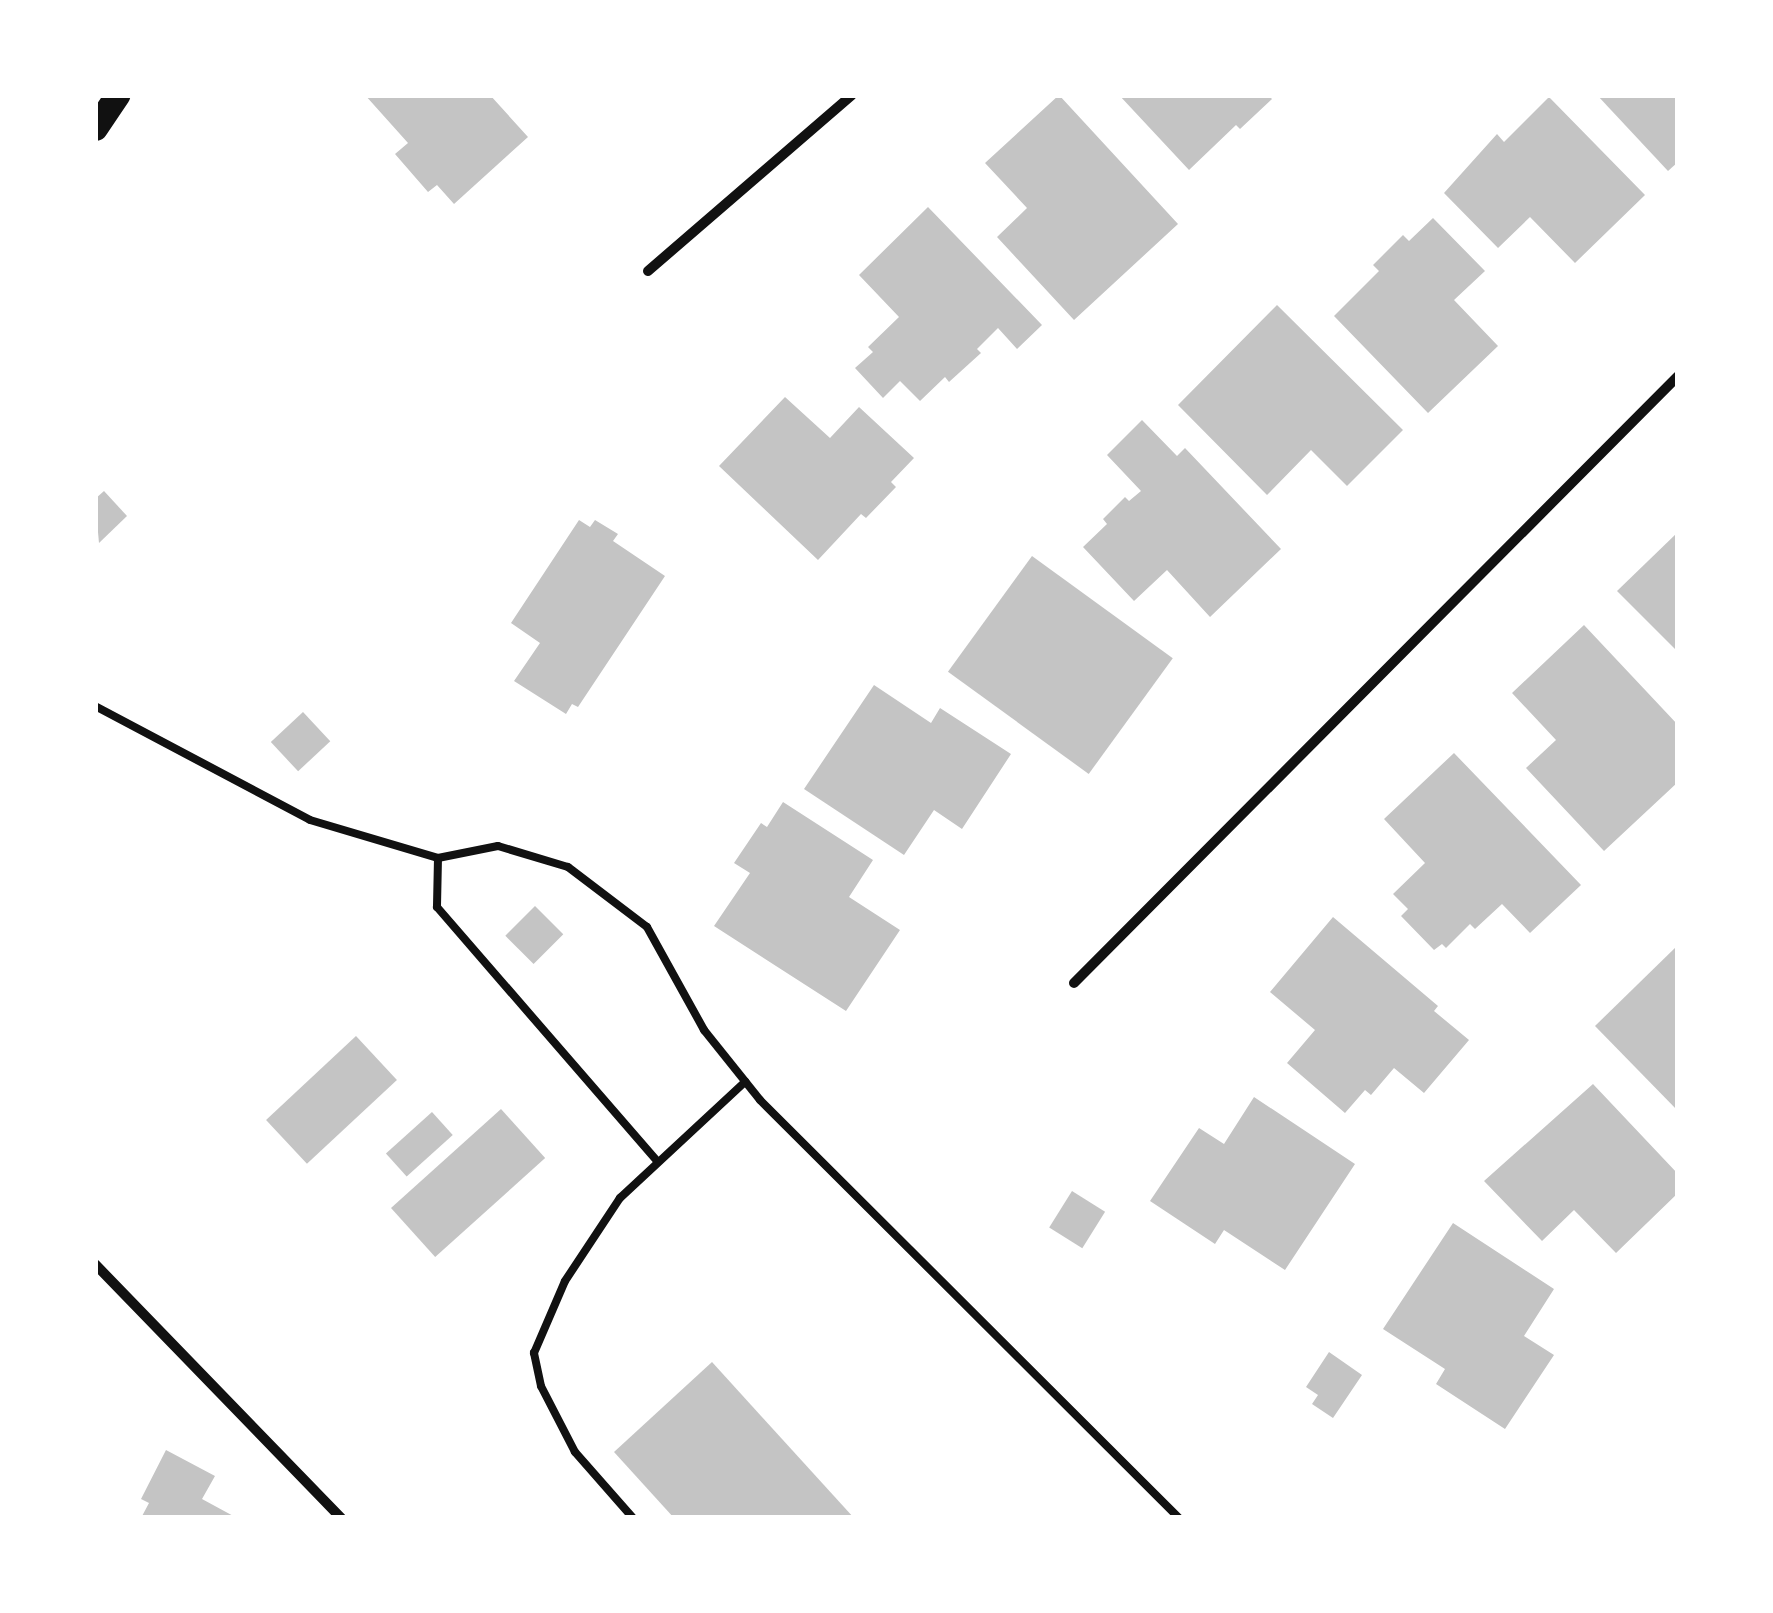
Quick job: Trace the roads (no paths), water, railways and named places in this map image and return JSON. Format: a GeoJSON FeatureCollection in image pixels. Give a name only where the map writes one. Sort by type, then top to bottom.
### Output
{"type":"FeatureCollection","features":[{"type":"Feature","properties":{"kind":"main road"},"geometry":{"type":"LineString","coordinates":[[95,128],[117,95]]}},
{"type":"Feature","properties":{"kind":"street"},"geometry":{"type":"LineString","coordinates":[[648,271],[852,95]]}},
{"type":"Feature","properties":{"kind":"street"},"geometry":{"type":"LineString","coordinates":[[1074,983],[1678,376]]}},
{"type":"Feature","properties":{"kind":"street"},"geometry":{"type":"LineString","coordinates":[[95,1264],[336,1516]]}},
{"type":"Feature","properties":{"kind":"lane"},"geometry":{"type":"LineString","coordinates":[[95,706],[310,820],[438,858],[498,846],[568,867],[648,927],[704,1030],[745,1082],[1179,1518]]}},
{"type":"Feature","properties":{"kind":"lane"},"geometry":{"type":"LineString","coordinates":[[438,858],[437,907],[658,1162]]}},
{"type":"Feature","properties":{"kind":"lane"},"geometry":{"type":"LineString","coordinates":[[633,1518],[575,1452],[541,1386],[534,1353],[576,1264],[620,1198],[745,1082]]}}]}
